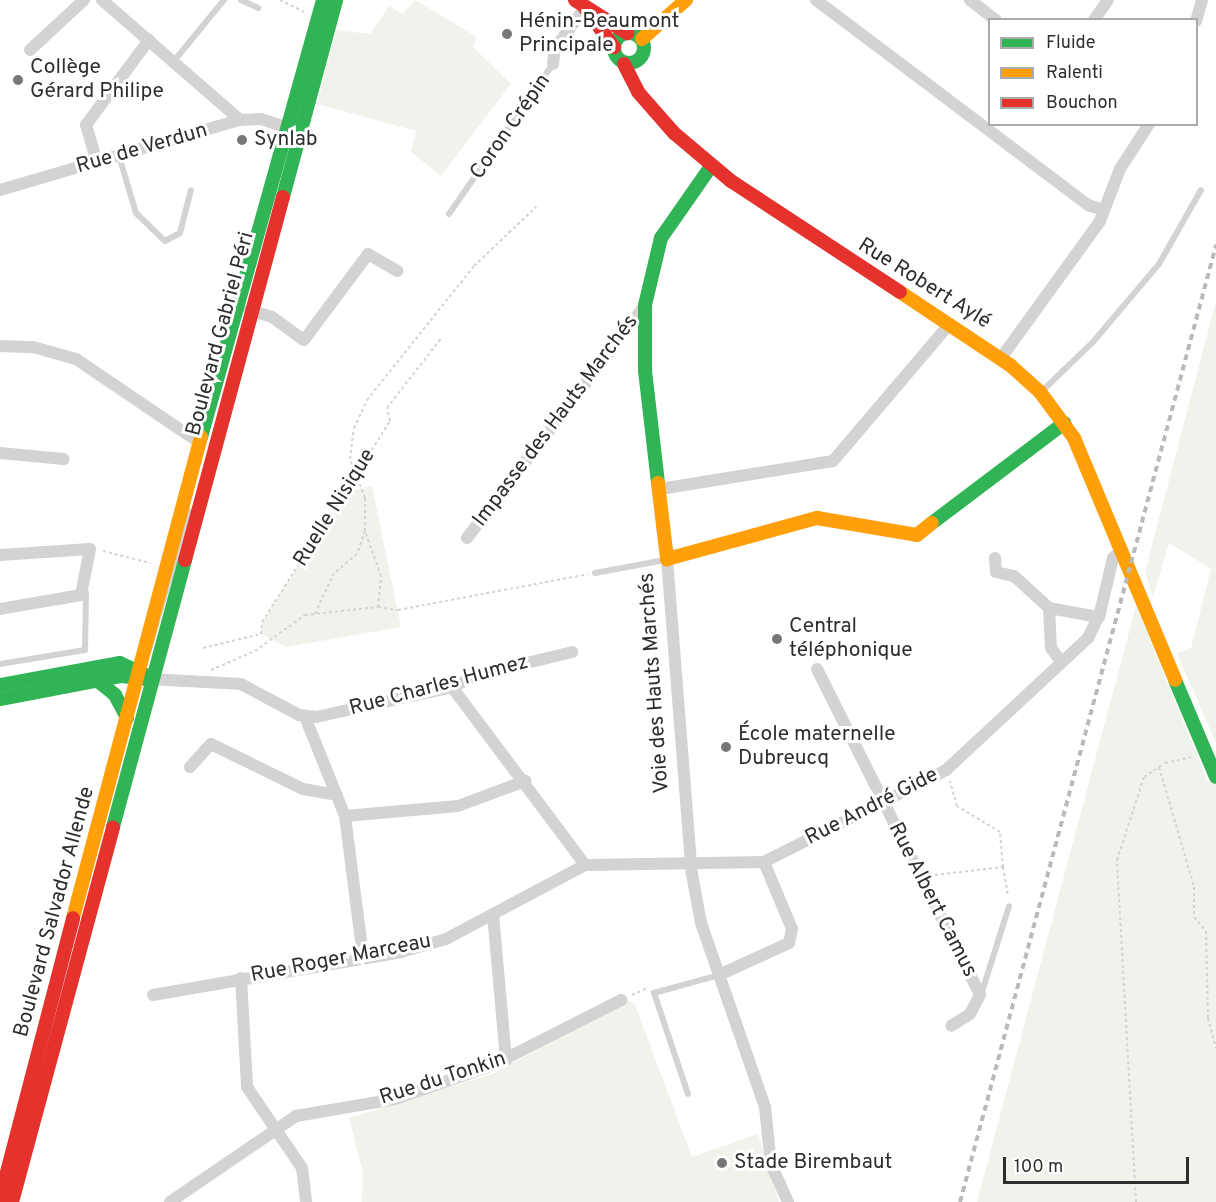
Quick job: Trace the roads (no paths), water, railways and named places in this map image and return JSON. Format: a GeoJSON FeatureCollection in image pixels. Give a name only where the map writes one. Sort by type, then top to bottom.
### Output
{"type":"FeatureCollection","features":[{"type":"Feature","properties":{"kind":"main road"},"geometry":{"type":"LineString","coordinates":[[580,4],[627,33],[642,39],[686,0]]}},
{"type":"Feature","properties":{"kind":"main road","name":"Boulevard Gabriel Péri"},"geometry":{"type":"LineString","coordinates":[[142,675],[167,567],[285,125],[318,18],[330,1]]}},
{"type":"Feature","properties":{"kind":"main road","name":"Boulevard Gabriel Péri"},"geometry":{"type":"LineString","coordinates":[[142,675],[210,454],[298,133],[330,1]]}},
{"type":"Feature","properties":{"kind":"main road"},"geometry":{"type":"LineString","coordinates":[[580,4],[614,47],[627,33]]}},
{"type":"Feature","properties":{"kind":"main road","name":"Rue Robert Aylé"},"geometry":{"type":"LineString","coordinates":[[642,39],[640,59],[648,100]]}},
{"type":"Feature","properties":{"kind":"main road","name":"Rue Robert Aylé"},"geometry":{"type":"LineString","coordinates":[[614,47],[648,100],[674,133],[712,165],[948,326],[1000,358],[1040,392],[1064,423],[1122,550],[1216,777]]}},
{"type":"Feature","properties":{"kind":"main road"},"geometry":{"type":"LineString","coordinates":[[624,64],[640,59]]}},
{"type":"Feature","properties":{"kind":"main road","name":"Voie des Hauts Marchés"},"geometry":{"type":"LineString","coordinates":[[667,559],[645,371],[645,305],[661,238],[712,165]]}},
{"type":"Feature","properties":{"kind":"main road"},"geometry":{"type":"LineString","coordinates":[[667,559],[817,518],[917,535],[1064,423]]}},
{"type":"Feature","properties":{"kind":"main road"},"geometry":{"type":"LineString","coordinates":[[0,685],[120,663],[142,675]]}},
{"type":"Feature","properties":{"kind":"main road"},"geometry":{"type":"LineString","coordinates":[[0,699],[142,675]]}},
{"type":"Feature","properties":{"kind":"main road","name":"Boulevard Salvador Allende"},"geometry":{"type":"LineString","coordinates":[[0,1199],[127,718],[142,675]]}},
{"type":"Feature","properties":{"kind":"main road","name":"Boulevard Salvador Allende"},"geometry":{"type":"LineString","coordinates":[[12,1202],[140,736],[142,675]]}},
{"type":"Feature","properties":{"kind":"main road"},"geometry":{"type":"LineString","coordinates":[[98,681],[115,695],[127,718]]}},
{"type":"Feature","properties":{"kind":"street"},"geometry":{"type":"LineString","coordinates":[[30,50],[84,0]]}},
{"type":"Feature","properties":{"kind":"street"},"geometry":{"type":"LineString","coordinates":[[102,0],[240,120]]}},
{"type":"Feature","properties":{"kind":"street"},"geometry":{"type":"LineString","coordinates":[[816,0],[1088,206],[1103,210]]}},
{"type":"Feature","properties":{"kind":"street"},"geometry":{"type":"LineString","coordinates":[[970,0],[993,18]]}},
{"type":"Feature","properties":{"kind":"street"},"geometry":{"type":"LineString","coordinates":[[1095,18],[1108,0]]}},
{"type":"Feature","properties":{"kind":"street"},"geometry":{"type":"LineString","coordinates":[[1198,18],[1202,0]]}},
{"type":"Feature","properties":{"kind":"street","name":"Coron Crépin"},"geometry":{"type":"LineString","coordinates":[[553,64],[555,48],[580,4]]}},
{"type":"Feature","properties":{"kind":"street"},"geometry":{"type":"LineString","coordinates":[[97,163],[86,125],[149,40]]}},
{"type":"Feature","properties":{"kind":"street","name":"Rue de Verdun"},"geometry":{"type":"LineString","coordinates":[[0,190],[240,120],[285,125]]}},
{"type":"Feature","properties":{"kind":"street"},"geometry":{"type":"LineString","coordinates":[[285,125],[298,133]]}},
{"type":"Feature","properties":{"kind":"street"},"geometry":{"type":"LineString","coordinates":[[1000,358],[1103,210],[1120,169],[1148,126]]}},
{"type":"Feature","properties":{"kind":"street"},"geometry":{"type":"LineString","coordinates":[[249,310],[272,317],[304,340],[368,254],[397,271]]}},
{"type":"Feature","properties":{"kind":"street","name":"Impasse des Hauts Marchés"},"geometry":{"type":"LineString","coordinates":[[467,538],[645,305]]}},
{"type":"Feature","properties":{"kind":"street"},"geometry":{"type":"LineString","coordinates":[[660,489],[833,461],[948,326]]}},
{"type":"Feature","properties":{"kind":"street"},"geometry":{"type":"LineString","coordinates":[[0,346],[33,347],[76,358],[200,443]]}},
{"type":"Feature","properties":{"kind":"street"},"geometry":{"type":"LineString","coordinates":[[0,453],[64,459]]}},
{"type":"Feature","properties":{"kind":"street"},"geometry":{"type":"LineString","coordinates":[[0,555],[90,549],[86,589],[76,597],[0,609]]}},
{"type":"Feature","properties":{"kind":"street","name":"Rue André Gide"},"geometry":{"type":"LineString","coordinates":[[585,865],[691,866],[764,862],[946,770],[1088,638],[1099,617],[1113,558],[1122,550]]}},
{"type":"Feature","properties":{"kind":"street"},"geometry":{"type":"LineString","coordinates":[[995,558],[996,572],[1014,576],[1049,608],[1099,617]]}},
{"type":"Feature","properties":{"kind":"street","name":"Voie des Hauts Marchés"},"geometry":{"type":"LineString","coordinates":[[667,559],[691,866],[701,923],[765,1107],[771,1164],[788,1202]]}},
{"type":"Feature","properties":{"kind":"street"},"geometry":{"type":"LineString","coordinates":[[1049,608],[1051,648],[1061,662]]}},
{"type":"Feature","properties":{"kind":"street","name":"Rue Charles Humez"},"geometry":{"type":"LineString","coordinates":[[305,717],[452,687],[572,652]]}},
{"type":"Feature","properties":{"kind":"street","name":"Rue Albert Camus"},"geometry":{"type":"LineString","coordinates":[[817,669],[980,995],[970,1014],[951,1026]]}},
{"type":"Feature","properties":{"kind":"street"},"geometry":{"type":"LineString","coordinates":[[142,675],[259,689],[305,717],[345,816],[363,957]]}},
{"type":"Feature","properties":{"kind":"street"},"geometry":{"type":"LineString","coordinates":[[452,687],[525,781],[585,865]]}},
{"type":"Feature","properties":{"kind":"street"},"geometry":{"type":"LineString","coordinates":[[190,767],[211,744],[303,789],[336,795]]}},
{"type":"Feature","properties":{"kind":"street"},"geometry":{"type":"LineString","coordinates":[[345,816],[458,806],[525,781]]}},
{"type":"Feature","properties":{"kind":"street"},"geometry":{"type":"LineString","coordinates":[[718,975],[789,943],[792,929],[764,862]]}},
{"type":"Feature","properties":{"kind":"street","name":"Rue Roger Marceau"},"geometry":{"type":"LineString","coordinates":[[153,995],[363,957],[446,939],[585,865]]}},
{"type":"Feature","properties":{"kind":"street"},"geometry":{"type":"LineString","coordinates":[[493,914],[506,1060]]}},
{"type":"Feature","properties":{"kind":"street"},"geometry":{"type":"LineString","coordinates":[[242,978],[247,1088],[302,1168],[306,1202]]}},
{"type":"Feature","properties":{"kind":"street","name":"Rue du Tonkin"},"geometry":{"type":"LineString","coordinates":[[170,1202],[275,1130],[307,1112],[395,1099],[506,1060],[621,1000]]}},
{"type":"Feature","properties":{"kind":"lane"},"geometry":{"type":"LineString","coordinates":[[174,61],[224,0]]}},
{"type":"Feature","properties":{"kind":"lane"},"geometry":{"type":"LineString","coordinates":[[241,0],[258,8]]}},
{"type":"Feature","properties":{"kind":"lane"},"geometry":{"type":"LineString","coordinates":[[285,125],[310,74],[330,1]]}},
{"type":"Feature","properties":{"kind":"lane","name":"Coron Crépin"},"geometry":{"type":"LineString","coordinates":[[449,214],[553,64]]}},
{"type":"Feature","properties":{"kind":"lane"},"geometry":{"type":"LineString","coordinates":[[210,454],[208,439],[282,160],[298,133]]}},
{"type":"Feature","properties":{"kind":"lane"},"geometry":{"type":"LineString","coordinates":[[119,156],[136,213],[165,241],[180,232],[191,190]]}},
{"type":"Feature","properties":{"kind":"lane"},"geometry":{"type":"LineString","coordinates":[[1040,392],[1093,342],[1159,264],[1201,190]]}},
{"type":"Feature","properties":{"kind":"lane"},"geometry":{"type":"LineString","coordinates":[[6,1202],[130,738],[142,675],[155,638],[193,496],[191,478]]}},
{"type":"Feature","properties":{"kind":"lane"},"geometry":{"type":"LineString","coordinates":[[595,573],[667,559]]}},
{"type":"Feature","properties":{"kind":"lane"},"geometry":{"type":"LineString","coordinates":[[0,664],[85,650],[86,589]]}},
{"type":"Feature","properties":{"kind":"lane"},"geometry":{"type":"LineString","coordinates":[[980,995],[1009,906]]}},
{"type":"Feature","properties":{"kind":"lane"},"geometry":{"type":"LineString","coordinates":[[688,1094],[654,993],[718,975]]}},
{"type":"Feature","properties":{"kind":"railway"},"geometry":{"type":"LineString","coordinates":[[960,1202],[1216,245]]}},
{"type":"Feature","properties":{"kind":"place","name":"Hénin-Beaumont Principale"},"geometry":{"type":"Point","coordinates":[507,34]}},
{"type":"Feature","properties":{"kind":"place","name":"Collège Gérard Philipe"},"geometry":{"type":"Point","coordinates":[18,80]}},
{"type":"Feature","properties":{"kind":"place","name":"Synlab"},"geometry":{"type":"Point","coordinates":[242,140]}},
{"type":"Feature","properties":{"kind":"place","name":"Central téléphonique"},"geometry":{"type":"Point","coordinates":[777,639]}},
{"type":"Feature","properties":{"kind":"place","name":"École maternelle Dubreucq"},"geometry":{"type":"Point","coordinates":[726,747]}},
{"type":"Feature","properties":{"kind":"place","name":"Stade Birembaut"},"geometry":{"type":"Point","coordinates":[722,1163]}}]}
